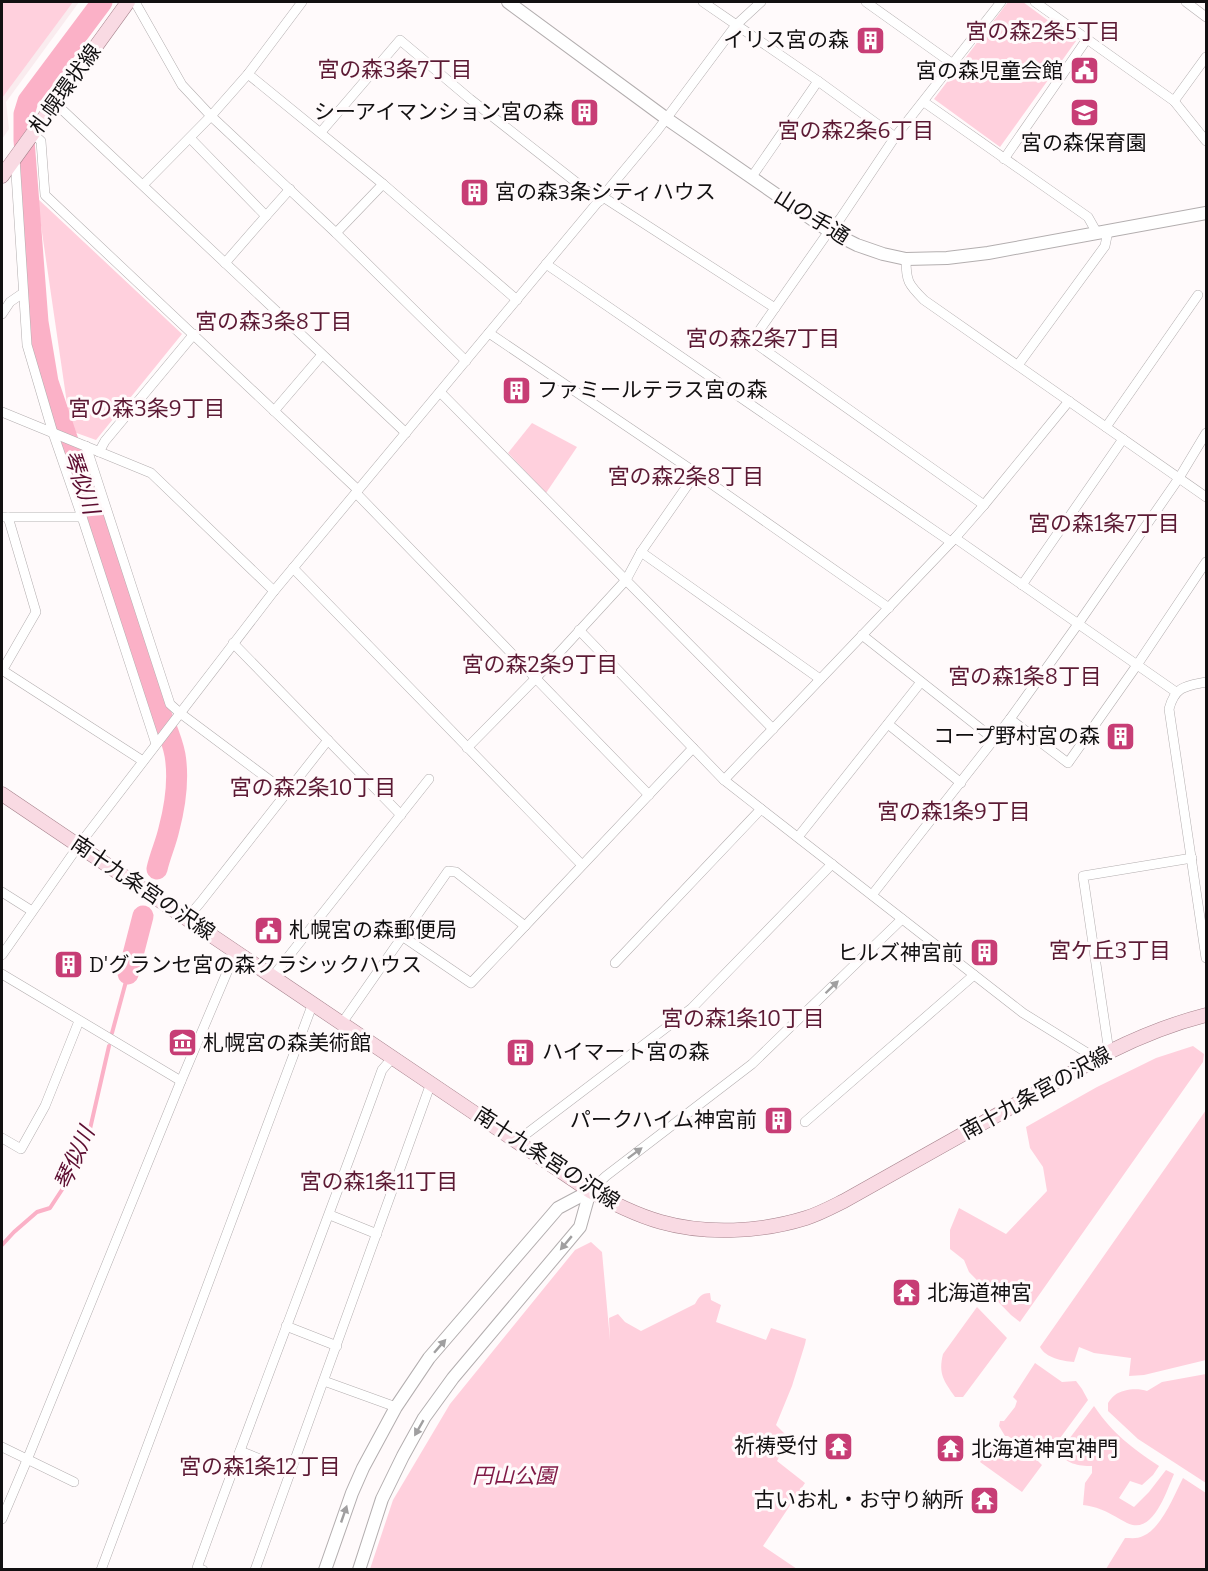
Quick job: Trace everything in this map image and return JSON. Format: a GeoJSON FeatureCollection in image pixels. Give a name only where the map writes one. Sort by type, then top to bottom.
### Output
{"type":"FeatureCollection","features":[{"type":"Feature","properties":{"kind":"main road","name":"札幌環状線"},"geometry":{"type":"LineString","coordinates":[[2,176],[128,2]]}},
{"type":"Feature","properties":{"kind":"main road","name":"南十九条宮の沢線"},"geometry":{"type":"LineString","coordinates":[[2,794],[590,1191],[626,1209],[662,1222],[693,1228],[760,1227],[807,1217],[844,1201],[1103,1055],[1144,1035],[1178,1022],[1206,1015]]}},
{"type":"Feature","properties":{"kind":"street"},"geometry":{"type":"LineString","coordinates":[[135,2],[182,85],[211,116],[336,233],[466,362]]}},
{"type":"Feature","properties":{"kind":"street"},"geometry":{"type":"LineString","coordinates":[[143,185],[211,116],[248,74],[302,2]]}},
{"type":"Feature","properties":{"kind":"street","name":"山の手通"},"geometry":{"type":"LineString","coordinates":[[508,2],[667,119],[828,231],[883,254],[906,259],[946,258],[988,253],[1206,213]]}},
{"type":"Feature","properties":{"kind":"street"},"geometry":{"type":"LineString","coordinates":[[702,2],[818,81],[896,138]]}},
{"type":"Feature","properties":{"kind":"street"},"geometry":{"type":"LineString","coordinates":[[2,955],[79,845],[274,591],[667,119],[736,25],[761,2]]}},
{"type":"Feature","properties":{"kind":"street"},"geometry":{"type":"LineString","coordinates":[[866,2],[953,64]]}},
{"type":"Feature","properties":{"kind":"street"},"geometry":{"type":"LineString","coordinates":[[984,505],[752,341],[896,138],[1001,2]]}},
{"type":"Feature","properties":{"kind":"street"},"geometry":{"type":"LineString","coordinates":[[1035,2],[1174,101],[1206,141]]}},
{"type":"Feature","properties":{"kind":"street"},"geometry":{"type":"LineString","coordinates":[[1186,2],[1206,16]]}},
{"type":"Feature","properties":{"kind":"street"},"geometry":{"type":"LineString","coordinates":[[1005,159],[1087,39]]}},
{"type":"Feature","properties":{"kind":"street"},"geometry":{"type":"LineString","coordinates":[[321,132],[400,40],[470,99],[601,199],[775,308]]}},
{"type":"Feature","properties":{"kind":"street"},"geometry":{"type":"LineString","coordinates":[[1174,101],[1206,57]]}},
{"type":"Feature","properties":{"kind":"street"},"geometry":{"type":"LineString","coordinates":[[248,74],[321,132],[517,300]]}},
{"type":"Feature","properties":{"kind":"street"},"geometry":{"type":"LineString","coordinates":[[751,178],[818,81]]}},
{"type":"Feature","properties":{"kind":"street"},"geometry":{"type":"LineString","coordinates":[[924,102],[1088,217],[1102,232],[1105,246],[1018,365]]}},
{"type":"Feature","properties":{"kind":"street"},"geometry":{"type":"LineString","coordinates":[[55,103],[406,434]]}},
{"type":"Feature","properties":{"kind":"street"},"geometry":{"type":"LineString","coordinates":[[32,134],[41,141],[45,195],[357,491],[535,679],[649,795]]}},
{"type":"Feature","properties":{"kind":"street"},"geometry":{"type":"LineString","coordinates":[[189,138],[266,216]]}},
{"type":"Feature","properties":{"kind":"street"},"geometry":{"type":"LineString","coordinates":[[16,156],[27,345],[82,516],[159,740]]}},
{"type":"Feature","properties":{"kind":"street"},"geometry":{"type":"LineString","coordinates":[[336,233],[382,184]]}},
{"type":"Feature","properties":{"kind":"street"},"geometry":{"type":"LineString","coordinates":[[225,263],[290,189]]}},
{"type":"Feature","properties":{"kind":"street"},"geometry":{"type":"LineString","coordinates":[[906,259],[906,275],[912,288],[924,300],[1206,497]]}},
{"type":"Feature","properties":{"kind":"street"},"geometry":{"type":"LineString","coordinates":[[546,264],[1022,585],[1176,692]]}},
{"type":"Feature","properties":{"kind":"street"},"geometry":{"type":"LineString","coordinates":[[2,314],[10,302],[23,293]]}},
{"type":"Feature","properties":{"kind":"street"},"geometry":{"type":"LineString","coordinates":[[1106,427],[1198,295]]}},
{"type":"Feature","properties":{"kind":"street"},"geometry":{"type":"LineString","coordinates":[[489,333],[696,473],[889,608]]}},
{"type":"Feature","properties":{"kind":"street"},"geometry":{"type":"LineString","coordinates":[[99,452],[105,441],[194,334]]}},
{"type":"Feature","properties":{"kind":"street"},"geometry":{"type":"LineString","coordinates":[[274,411],[321,356]]}},
{"type":"Feature","properties":{"kind":"street"},"geometry":{"type":"LineString","coordinates":[[440,392],[773,729]]}},
{"type":"Feature","properties":{"kind":"street"},"geometry":{"type":"LineString","coordinates":[[724,780],[953,540],[1069,401]]}},
{"type":"Feature","properties":{"kind":"street"},"geometry":{"type":"LineString","coordinates":[[2,412],[151,472],[274,591]]}},
{"type":"Feature","properties":{"kind":"street"},"geometry":{"type":"LineString","coordinates":[[872,895],[995,740],[1179,478],[1206,433]]}},
{"type":"Feature","properties":{"kind":"street"},"geometry":{"type":"LineString","coordinates":[[1022,585],[1124,439]]}},
{"type":"Feature","properties":{"kind":"street"},"geometry":{"type":"LineString","coordinates":[[82,445],[170,704],[287,792]]}},
{"type":"Feature","properties":{"kind":"street"},"geometry":{"type":"LineString","coordinates":[[467,748],[535,679],[626,579],[640,552],[696,473]]}},
{"type":"Feature","properties":{"kind":"street"},"geometry":{"type":"LineString","coordinates":[[82,516],[5,517],[36,612],[2,671],[143,761]]}},
{"type":"Feature","properties":{"kind":"street"},"geometry":{"type":"LineString","coordinates":[[640,552],[820,679]]}},
{"type":"Feature","properties":{"kind":"street"},"geometry":{"type":"LineString","coordinates":[[1010,719],[1068,763],[1206,562]]}},
{"type":"Feature","properties":{"kind":"street"},"geometry":{"type":"LineString","coordinates":[[293,568],[582,865]]}},
{"type":"Feature","properties":{"kind":"street"},"geometry":{"type":"LineString","coordinates":[[579,630],[724,780],[1023,1013],[1103,1055]]}},
{"type":"Feature","properties":{"kind":"street"},"geometry":{"type":"LineString","coordinates":[[862,635],[995,740]]}},
{"type":"Feature","properties":{"kind":"street"},"geometry":{"type":"LineString","coordinates":[[233,643],[401,815]]}},
{"type":"Feature","properties":{"kind":"street"},"geometry":{"type":"LineString","coordinates":[[798,837],[921,682]]}},
{"type":"Feature","properties":{"kind":"street"},"geometry":{"type":"LineString","coordinates":[[1206,682],[1187,686],[1176,692],[1169,709],[1206,958]]}},
{"type":"Feature","properties":{"kind":"street"},"geometry":{"type":"LineString","coordinates":[[888,724],[961,783]]}},
{"type":"Feature","properties":{"kind":"street"},"geometry":{"type":"LineString","coordinates":[[187,918],[328,740]]}},
{"type":"Feature","properties":{"kind":"street"},"geometry":{"type":"LineString","coordinates":[[402,936],[471,983],[693,748]]}},
{"type":"Feature","properties":{"kind":"street"},"geometry":{"type":"LineString","coordinates":[[273,976],[429,779]]}},
{"type":"Feature","properties":{"kind":"street"},"geometry":{"type":"LineString","coordinates":[[615,963],[761,809]]}},
{"type":"Feature","properties":{"kind":"street"},"geometry":{"type":"LineString","coordinates":[[1103,1055],[1083,876],[1191,858]]}},
{"type":"Feature","properties":{"kind":"street"},"geometry":{"type":"LineString","coordinates":[[517,1141],[692,1008],[832,864]]}},
{"type":"Feature","properties":{"kind":"street"},"geometry":{"type":"LineString","coordinates":[[342,1023],[448,871],[456,872],[525,926]]}},
{"type":"Feature","properties":{"kind":"street"},"geometry":{"type":"LineString","coordinates":[[2,892],[32,911]]}},
{"type":"Feature","properties":{"kind":"street"},"geometry":{"type":"LineString","coordinates":[[325,1569],[352,1493],[378,1437],[396,1407],[429,1358],[558,1208],[590,1191],[606,1176],[752,1064],[902,919]]}},
{"type":"Feature","properties":{"kind":"street"},"geometry":{"type":"LineString","coordinates":[[2,1519],[236,951]]}},
{"type":"Feature","properties":{"kind":"street"},"geometry":{"type":"LineString","coordinates":[[2,974],[181,1081]]}},
{"type":"Feature","properties":{"kind":"street"},"geometry":{"type":"LineString","coordinates":[[805,1122],[974,975]]}},
{"type":"Feature","properties":{"kind":"street"},"geometry":{"type":"LineString","coordinates":[[101,1569],[313,1003]]}},
{"type":"Feature","properties":{"kind":"street"},"geometry":{"type":"LineString","coordinates":[[2,1138],[21,1149],[45,1106],[79,1021]]}},
{"type":"Feature","properties":{"kind":"street"},"geometry":{"type":"LineString","coordinates":[[203,1569],[197,1568],[286,1326],[330,1215],[382,1070],[393,1057]]}},
{"type":"Feature","properties":{"kind":"street"},"geometry":{"type":"LineString","coordinates":[[255,1569],[431,1083]]}},
{"type":"Feature","properties":{"kind":"street"},"geometry":{"type":"LineString","coordinates":[[359,1569],[382,1499],[424,1418],[453,1378],[580,1227],[590,1191]]}},
{"type":"Feature","properties":{"kind":"street"},"geometry":{"type":"LineString","coordinates":[[330,1215],[377,1234]]}},
{"type":"Feature","properties":{"kind":"street"},"geometry":{"type":"LineString","coordinates":[[286,1326],[337,1346]]}},
{"type":"Feature","properties":{"kind":"street"},"geometry":{"type":"LineString","coordinates":[[324,1381],[396,1407]]}},
{"type":"Feature","properties":{"kind":"street"},"geometry":{"type":"LineString","coordinates":[[2,1447],[74,1482]]}},
{"type":"Feature","properties":{"kind":"street"},"geometry":{"type":"LineString","coordinates":[[240,1450],[290,1471]]}},
{"type":"Feature","properties":{"kind":"shaded area"},"geometry":{"type":"Polygon","coordinates":[[[2,2],[79,2],[6,102],[9,129],[2,139],[2,2]]]}},
{"type":"Feature","properties":{"kind":"green space"},"geometry":{"type":"Polygon","coordinates":[[[2,2],[73,2],[2,98],[2,2]]]}},
{"type":"Feature","properties":{"kind":"green space"},"geometry":{"type":"Polygon","coordinates":[[[1008,2],[1023,2],[1076,41],[1000,147],[934,99],[1008,2]]]}},
{"type":"Feature","properties":{"kind":"green space"},"geometry":{"type":"Polygon","coordinates":[[[37,198],[182,334],[96,440],[71,431],[37,198]]]}},
{"type":"Feature","properties":{"kind":"green space"},"geometry":{"type":"Polygon","coordinates":[[[532,423],[577,447],[546,493],[508,453],[532,423]]]}},
{"type":"Feature","properties":{"kind":"green space"},"geometry":{"type":"Polygon","coordinates":[[[1193,1046],[1204,1054],[1203,1062],[1020,1322],[969,1272],[964,1260],[950,1249],[950,1230],[959,1208],[1006,1234],[1047,1191],[1043,1167],[1030,1148],[1026,1127],[1097,1087],[1156,1058],[1193,1046]]]}},
{"type":"Feature","properties":{"kind":"green space"},"geometry":{"type":"Polygon","coordinates":[[[1206,1110],[1206,1360],[1144,1375],[1129,1376],[1131,1358],[1094,1353],[1079,1347],[1074,1362],[1060,1360],[1046,1354],[1040,1347],[1206,1110]]]}},
{"type":"Feature","properties":{"kind":"green space","name":"円山公園"},"geometry":{"type":"Polygon","coordinates":[[[591,1242],[602,1252],[610,1340],[609,1318],[618,1314],[625,1322],[641,1331],[695,1304],[701,1296],[710,1293],[711,1300],[721,1305],[716,1322],[766,1340],[771,1328],[806,1339],[792,1386],[776,1425],[789,1438],[777,1461],[805,1483],[763,1546],[797,1569],[370,1569],[393,1500],[450,1404],[575,1250],[591,1242]]]}},
{"type":"Feature","properties":{"kind":"green space"},"geometry":{"type":"Polygon","coordinates":[[[977,1307],[1007,1338],[963,1397],[955,1397],[943,1377],[941,1367],[943,1354],[977,1307]]]}},
{"type":"Feature","properties":{"kind":"green space"},"geometry":{"type":"Polygon","coordinates":[[[1035,1363],[1062,1382],[1076,1381],[1088,1400],[1055,1445],[1045,1439],[1036,1438],[1025,1443],[1019,1442],[1005,1436],[999,1426],[1000,1421],[1004,1421],[1015,1407],[1017,1401],[1013,1397],[1035,1363]]]}},
{"type":"Feature","properties":{"kind":"green space"},"geometry":{"type":"Polygon","coordinates":[[[1206,1374],[1206,1483],[1138,1439],[1108,1411],[1108,1403],[1122,1391],[1135,1389],[1147,1391],[1162,1382],[1206,1374]]]}},
{"type":"Feature","properties":{"kind":"green space"},"geometry":{"type":"Polygon","coordinates":[[[1094,1406],[1124,1440],[1159,1466],[1142,1485],[1130,1481],[1119,1498],[1134,1507],[1166,1470],[1174,1474],[1157,1510],[1144,1523],[1136,1525],[1127,1523],[1102,1510],[1083,1505],[1085,1483],[1092,1473],[1092,1466],[1077,1465],[1068,1461],[1060,1451],[1094,1406]]]}},
{"type":"Feature","properties":{"kind":"green space"},"geometry":{"type":"Polygon","coordinates":[[[991,1446],[1005,1458],[1019,1457],[1023,1454],[1032,1455],[1042,1465],[1022,1492],[980,1462],[991,1446]]]}},
{"type":"Feature","properties":{"kind":"green space"},"geometry":{"type":"Polygon","coordinates":[[[1183,1478],[1206,1493],[1206,1569],[1106,1569],[1125,1538],[1141,1537],[1150,1532],[1162,1519],[1183,1478]]]}},
{"type":"Feature","properties":{"kind":"waterway","name":"琴似川"},"geometry":{"type":"LineString","coordinates":[[102,2],[28,101],[24,114],[24,140],[38,322],[48,382],[175,755],[177,773],[175,802],[157,869]]}},
{"type":"Feature","properties":{"kind":"waterway","name":"琴似川"},"geometry":{"type":"LineString","coordinates":[[128,974],[143,916]]}},
{"type":"Feature","properties":{"kind":"waterway","name":"琴似川"},"geometry":{"type":"LineString","coordinates":[[112,1033],[128,974]]}},
{"type":"Feature","properties":{"kind":"waterway","name":"琴似川"},"geometry":{"type":"LineString","coordinates":[[2,1245],[37,1212],[50,1208],[67,1182],[87,1142],[109,1046]]}},
{"type":"Feature","properties":{"kind":"place","name":"イリス宮の森"},"geometry":{"type":"Point","coordinates":[870,40]}},
{"type":"Feature","properties":{"kind":"place","name":"宮の森児童会館"},"geometry":{"type":"Point","coordinates":[1084,71]}},
{"type":"Feature","properties":{"kind":"place","name":"シーアイマンション宮の森"},"geometry":{"type":"Point","coordinates":[585,112]}},
{"type":"Feature","properties":{"kind":"place","name":"宮の森保育園"},"geometry":{"type":"Point","coordinates":[1084,112]}},
{"type":"Feature","properties":{"kind":"place","name":"宮の森3条シティハウス"},"geometry":{"type":"Point","coordinates":[474,192]}},
{"type":"Feature","properties":{"kind":"place","name":"ファミールテラス宮の森"},"geometry":{"type":"Point","coordinates":[516,390]}},
{"type":"Feature","properties":{"kind":"place","name":"コープ野村宮の森"},"geometry":{"type":"Point","coordinates":[1121,736]}},
{"type":"Feature","properties":{"kind":"place","name":"札幌宮の森郵便局"},"geometry":{"type":"Point","coordinates":[268,930]}},
{"type":"Feature","properties":{"kind":"place","name":"ヒルズ神宮前"},"geometry":{"type":"Point","coordinates":[984,953]}},
{"type":"Feature","properties":{"kind":"place","name":"D'グランセ宮の森クラシックハウス"},"geometry":{"type":"Point","coordinates":[68,965]}},
{"type":"Feature","properties":{"kind":"place","name":"札幌宮の森美術館"},"geometry":{"type":"Point","coordinates":[182,1043]}},
{"type":"Feature","properties":{"kind":"place","name":"ハイマート宮の森"},"geometry":{"type":"Point","coordinates":[521,1052]}},
{"type":"Feature","properties":{"kind":"place","name":"パークハイム神宮前"},"geometry":{"type":"Point","coordinates":[778,1120]}},
{"type":"Feature","properties":{"kind":"place","name":"北海道神宮"},"geometry":{"type":"Point","coordinates":[906,1293]}},
{"type":"Feature","properties":{"kind":"place","name":"祈祷受付"},"geometry":{"type":"Point","coordinates":[839,1446]}},
{"type":"Feature","properties":{"kind":"place","name":"北海道神宮神門"},"geometry":{"type":"Point","coordinates":[950,1449]}},
{"type":"Feature","properties":{"kind":"place","name":"古いお札・お守り納所"},"geometry":{"type":"Point","coordinates":[985,1500]}},
{"type":"Feature","properties":{"kind":"district","name":"宮の森2条5丁目"},"geometry":{"type":"Point","coordinates":[1043,31]}},
{"type":"Feature","properties":{"kind":"district","name":"宮の森3条7丁目"},"geometry":{"type":"Point","coordinates":[395,69]}},
{"type":"Feature","properties":{"kind":"district","name":"宮の森2条6丁目"},"geometry":{"type":"Point","coordinates":[856,130]}},
{"type":"Feature","properties":{"kind":"district","name":"宮の森3条8丁目"},"geometry":{"type":"Point","coordinates":[274,321]}},
{"type":"Feature","properties":{"kind":"district","name":"宮の森2条7丁目"},"geometry":{"type":"Point","coordinates":[763,338]}},
{"type":"Feature","properties":{"kind":"district","name":"宮の森3条9丁目"},"geometry":{"type":"Point","coordinates":[147,408]}},
{"type":"Feature","properties":{"kind":"district","name":"宮の森2条8丁目"},"geometry":{"type":"Point","coordinates":[686,476]}},
{"type":"Feature","properties":{"kind":"district","name":"宮の森1条7丁目"},"geometry":{"type":"Point","coordinates":[1104,523]}},
{"type":"Feature","properties":{"kind":"district","name":"宮の森2条9丁目"},"geometry":{"type":"Point","coordinates":[540,664]}},
{"type":"Feature","properties":{"kind":"district","name":"宮の森1条8丁目"},"geometry":{"type":"Point","coordinates":[1025,676]}},
{"type":"Feature","properties":{"kind":"district","name":"宮の森2条10丁目"},"geometry":{"type":"Point","coordinates":[313,787]}},
{"type":"Feature","properties":{"kind":"district","name":"宮の森1条9丁目"},"geometry":{"type":"Point","coordinates":[954,811]}},
{"type":"Feature","properties":{"kind":"district","name":"宮ケ丘3丁目"},"geometry":{"type":"Point","coordinates":[1110,950]}},
{"type":"Feature","properties":{"kind":"district","name":"宮の森1条10丁目"},"geometry":{"type":"Point","coordinates":[743,1018]}},
{"type":"Feature","properties":{"kind":"district","name":"宮の森1条11丁目"},"geometry":{"type":"Point","coordinates":[379,1181]}},
{"type":"Feature","properties":{"kind":"district","name":"宮の森1条12丁目"},"geometry":{"type":"Point","coordinates":[260,1466]}}]}
